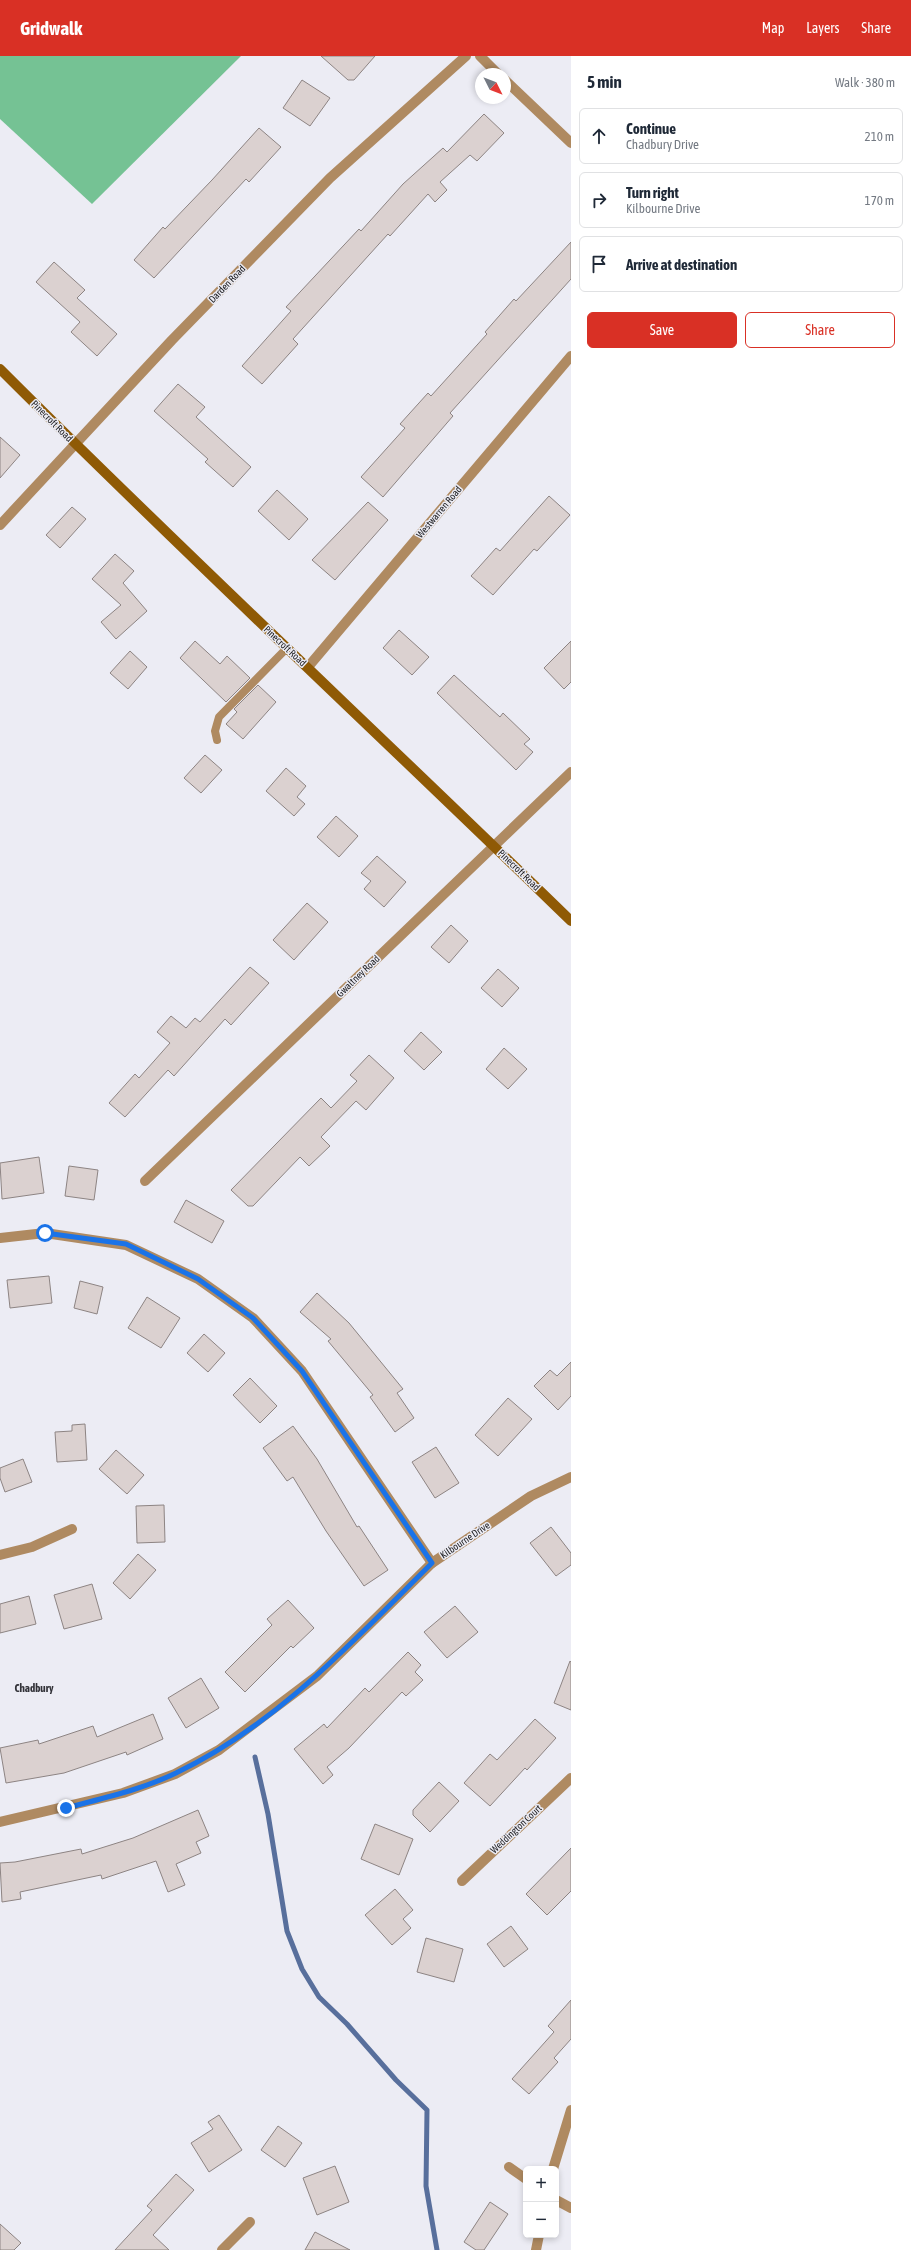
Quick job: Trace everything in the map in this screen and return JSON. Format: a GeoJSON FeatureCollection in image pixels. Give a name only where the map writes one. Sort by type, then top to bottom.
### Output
{"type":"FeatureCollection","features":[{"type":"Feature","properties":{"kind":"street","name":"Darden Road"},"geometry":{"type":"LineString","coordinates":[[0,525],[74,443],[330,178],[466,56]]}},
{"type":"Feature","properties":{"kind":"street"},"geometry":{"type":"LineString","coordinates":[[480,56],[492,68]]}},
{"type":"Feature","properties":{"kind":"street"},"geometry":{"type":"LineString","coordinates":[[511,86],[571,143]]}},
{"type":"Feature","properties":{"kind":"street","name":"Westwarren Road"},"geometry":{"type":"LineString","coordinates":[[308,667],[571,356]]}},
{"type":"Feature","properties":{"kind":"street","name":"Pinecroft Road"},"geometry":{"type":"LineString","coordinates":[[0,369],[223,589],[308,667],[571,921]]}},
{"type":"Feature","properties":{"kind":"street","name":"Gwaltney Road"},"geometry":{"type":"LineString","coordinates":[[145,1181],[493,845],[571,772]]}},
{"type":"Feature","properties":{"kind":"street"},"geometry":{"type":"LineString","coordinates":[[0,1238],[45,1233],[126,1244],[198,1279],[253,1318],[302,1371],[432,1563]]}},
{"type":"Feature","properties":{"kind":"street","name":"Kilbourne Drive"},"geometry":{"type":"LineString","coordinates":[[0,1822],[123,1793],[175,1774],[219,1750],[317,1676],[432,1563],[531,1496],[571,1477]]}},
{"type":"Feature","properties":{"kind":"street"},"geometry":{"type":"LineString","coordinates":[[0,1555],[32,1547],[72,1529]]}},
{"type":"Feature","properties":{"kind":"street","name":"Weddington Court"},"geometry":{"type":"LineString","coordinates":[[462,1881],[571,1778]]}},
{"type":"Feature","properties":{"kind":"street"},"geometry":{"type":"LineString","coordinates":[[554,2166],[571,2110]]}},
{"type":"Feature","properties":{"kind":"street"},"geometry":{"type":"LineString","coordinates":[[509,2167],[523,2177]]}},
{"type":"Feature","properties":{"kind":"street"},"geometry":{"type":"LineString","coordinates":[[559,2202],[571,2208]]}},
{"type":"Feature","properties":{"kind":"street"},"geometry":{"type":"LineString","coordinates":[[222,2250],[250,2222]]}},
{"type":"Feature","properties":{"kind":"street"},"geometry":{"type":"LineString","coordinates":[[536,2250],[538,2238]]}},
{"type":"Feature","properties":{"kind":"lane"},"geometry":{"type":"LineString","coordinates":[[217,740],[214,731],[219,717],[287,648]]}},
{"type":"Feature","properties":{"kind":"green space"},"geometry":{"type":"Polygon","coordinates":[[[0,56],[241,56],[92,204],[0,119],[0,56]]]}},
{"type":"Feature","properties":{"kind":"building"},"geometry":{"type":"Polygon","coordinates":[[[321,56],[375,56],[354,80],[348,80],[321,56]]]}},
{"type":"Feature","properties":{"kind":"building"},"geometry":{"type":"Polygon","coordinates":[[[302,80],[330,98],[310,126],[283,108],[302,80]]]}},
{"type":"Feature","properties":{"kind":"building"},"geometry":{"type":"Polygon","coordinates":[[[484,114],[504,133],[477,161],[470,155],[440,182],[447,190],[435,202],[428,194],[390,236],[388,234],[293,339],[298,344],[262,384],[242,366],[291,311],[286,307],[359,229],[361,231],[403,184],[443,148],[447,152],[484,114]]]}},
{"type":"Feature","properties":{"kind":"building"},"geometry":{"type":"Polygon","coordinates":[[[259,128],[281,147],[249,182],[246,179],[154,278],[134,260],[163,227],[165,229],[259,128]]]}},
{"type":"Feature","properties":{"kind":"building"},"geometry":{"type":"Polygon","coordinates":[[[571,242],[571,279],[450,413],[453,416],[383,497],[361,477],[405,428],[400,424],[428,393],[431,396],[487,334],[485,332],[514,299],[516,301],[571,242]]]}},
{"type":"Feature","properties":{"kind":"building"},"geometry":{"type":"Polygon","coordinates":[[[54,262],[85,290],[77,298],[117,334],[97,356],[71,332],[80,322],[36,282],[54,262]]]}},
{"type":"Feature","properties":{"kind":"building"},"geometry":{"type":"Polygon","coordinates":[[[178,384],[205,407],[196,417],[251,467],[233,487],[205,462],[208,459],[154,411],[178,384]]]}},
{"type":"Feature","properties":{"kind":"building"},"geometry":{"type":"Polygon","coordinates":[[[0,437],[20,455],[0,478],[0,437]]]}},
{"type":"Feature","properties":{"kind":"building"},"geometry":{"type":"Polygon","coordinates":[[[277,490],[308,519],[289,540],[258,511],[277,490]]]}},
{"type":"Feature","properties":{"kind":"building"},"geometry":{"type":"Polygon","coordinates":[[[549,496],[570,515],[537,551],[534,549],[493,595],[471,576],[496,548],[500,551],[549,496]]]}},
{"type":"Feature","properties":{"kind":"building"},"geometry":{"type":"Polygon","coordinates":[[[368,502],[388,520],[335,580],[312,560],[368,502]]]}},
{"type":"Feature","properties":{"kind":"building"},"geometry":{"type":"Polygon","coordinates":[[[72,507],[86,519],[60,548],[46,535],[72,507]]]}},
{"type":"Feature","properties":{"kind":"building"},"geometry":{"type":"Polygon","coordinates":[[[115,554],[134,571],[123,583],[147,611],[116,639],[101,622],[121,605],[92,579],[115,554]]]}},
{"type":"Feature","properties":{"kind":"building"},"geometry":{"type":"Polygon","coordinates":[[[399,630],[429,657],[412,675],[383,648],[399,630]]]}},
{"type":"Feature","properties":{"kind":"building"},"geometry":{"type":"Polygon","coordinates":[[[195,641],[220,664],[227,656],[250,678],[226,702],[180,658],[195,641]]]}},
{"type":"Feature","properties":{"kind":"building"},"geometry":{"type":"Polygon","coordinates":[[[571,641],[571,682],[564,689],[544,668],[571,641]]]}},
{"type":"Feature","properties":{"kind":"building"},"geometry":{"type":"Polygon","coordinates":[[[130,651],[147,667],[128,689],[110,673],[130,651]]]}},
{"type":"Feature","properties":{"kind":"building"},"geometry":{"type":"Polygon","coordinates":[[[454,675],[500,717],[503,713],[530,739],[524,744],[533,752],[516,770],[437,693],[454,675]]]}},
{"type":"Feature","properties":{"kind":"building"},"geometry":{"type":"Polygon","coordinates":[[[258,685],[276,702],[243,739],[226,724],[237,712],[234,709],[258,685]]]}},
{"type":"Feature","properties":{"kind":"building"},"geometry":{"type":"Polygon","coordinates":[[[205,755],[222,770],[201,793],[184,778],[205,755]]]}},
{"type":"Feature","properties":{"kind":"building"},"geometry":{"type":"Polygon","coordinates":[[[286,768],[306,786],[297,797],[305,804],[294,816],[266,791],[286,768]]]}},
{"type":"Feature","properties":{"kind":"building"},"geometry":{"type":"Polygon","coordinates":[[[336,816],[358,836],[339,857],[317,837],[336,816]]]}},
{"type":"Feature","properties":{"kind":"building"},"geometry":{"type":"Polygon","coordinates":[[[377,856],[406,882],[384,907],[364,889],[371,881],[361,873],[377,856]]]}},
{"type":"Feature","properties":{"kind":"building"},"geometry":{"type":"Polygon","coordinates":[[[307,903],[328,922],[294,960],[273,940],[307,903]]]}},
{"type":"Feature","properties":{"kind":"building"},"geometry":{"type":"Polygon","coordinates":[[[451,925],[468,941],[449,963],[431,947],[451,925]]]}},
{"type":"Feature","properties":{"kind":"building"},"geometry":{"type":"Polygon","coordinates":[[[250,967],[269,983],[231,1025],[225,1019],[174,1076],[168,1070],[125,1117],[109,1103],[135,1074],[139,1078],[170,1043],[157,1032],[171,1016],[186,1028],[195,1018],[200,1022],[250,967]]]}},
{"type":"Feature","properties":{"kind":"building"},"geometry":{"type":"Polygon","coordinates":[[[498,969],[519,988],[502,1007],[481,988],[498,969]]]}},
{"type":"Feature","properties":{"kind":"building"},"geometry":{"type":"Polygon","coordinates":[[[421,1032],[442,1052],[424,1070],[404,1051],[421,1032]]]}},
{"type":"Feature","properties":{"kind":"building"},"geometry":{"type":"Polygon","coordinates":[[[504,1048],[527,1069],[508,1089],[486,1069],[504,1048]]]}},
{"type":"Feature","properties":{"kind":"building"},"geometry":{"type":"Polygon","coordinates":[[[369,1055],[394,1078],[366,1110],[356,1101],[321,1137],[330,1146],[309,1166],[300,1157],[253,1206],[248,1206],[231,1190],[321,1098],[331,1108],[357,1081],[350,1075],[369,1055]]]}},
{"type":"Feature","properties":{"kind":"building"},"geometry":{"type":"Polygon","coordinates":[[[39,1157],[44,1193],[2,1199],[0,1163],[39,1157]]]}},
{"type":"Feature","properties":{"kind":"building"},"geometry":{"type":"Polygon","coordinates":[[[69,1166],[98,1170],[94,1200],[65,1196],[69,1166]]]}},
{"type":"Feature","properties":{"kind":"building"},"geometry":{"type":"Polygon","coordinates":[[[186,1200],[224,1221],[212,1243],[174,1222],[186,1200]]]}},
{"type":"Feature","properties":{"kind":"building"},"geometry":{"type":"Polygon","coordinates":[[[49,1276],[52,1303],[10,1308],[7,1280],[49,1276]]]}},
{"type":"Feature","properties":{"kind":"building"},"geometry":{"type":"Polygon","coordinates":[[[80,1281],[103,1287],[97,1314],[74,1308],[80,1281]]]}},
{"type":"Feature","properties":{"kind":"building"},"geometry":{"type":"Polygon","coordinates":[[[317,1293],[349,1323],[403,1389],[397,1393],[414,1418],[395,1432],[370,1397],[373,1395],[328,1341],[331,1339],[300,1312],[317,1293]]]}},
{"type":"Feature","properties":{"kind":"building"},"geometry":{"type":"Polygon","coordinates":[[[147,1297],[180,1318],[161,1348],[128,1328],[147,1297]]]}},
{"type":"Feature","properties":{"kind":"building"},"geometry":{"type":"Polygon","coordinates":[[[204,1334],[225,1353],[208,1372],[187,1353],[204,1334]]]}},
{"type":"Feature","properties":{"kind":"building"},"geometry":{"type":"Polygon","coordinates":[[[571,1362],[571,1396],[558,1410],[534,1386],[550,1370],[557,1376],[571,1362]]]}},
{"type":"Feature","properties":{"kind":"building"},"geometry":{"type":"Polygon","coordinates":[[[250,1378],[277,1406],[260,1423],[233,1395],[250,1378]]]}},
{"type":"Feature","properties":{"kind":"building"},"geometry":{"type":"Polygon","coordinates":[[[508,1398],[532,1419],[498,1456],[475,1435],[508,1398]]]}},
{"type":"Feature","properties":{"kind":"building"},"geometry":{"type":"Polygon","coordinates":[[[85,1424],[87,1460],[57,1462],[55,1432],[72,1431],[72,1425],[85,1424]]]}},
{"type":"Feature","properties":{"kind":"building"},"geometry":{"type":"Polygon","coordinates":[[[293,1426],[317,1459],[357,1527],[359,1526],[388,1570],[364,1586],[326,1531],[293,1477],[287,1481],[263,1448],[293,1426]]]}},
{"type":"Feature","properties":{"kind":"building"},"geometry":{"type":"Polygon","coordinates":[[[436,1447],[459,1483],[435,1498],[412,1462],[436,1447]]]}},
{"type":"Feature","properties":{"kind":"building"},"geometry":{"type":"Polygon","coordinates":[[[116,1450],[144,1475],[127,1494],[99,1469],[116,1450]]]}},
{"type":"Feature","properties":{"kind":"building"},"geometry":{"type":"Polygon","coordinates":[[[23,1459],[32,1482],[5,1492],[0,1478],[0,1468],[23,1459]]]}},
{"type":"Feature","properties":{"kind":"building"},"geometry":{"type":"Polygon","coordinates":[[[164,1505],[165,1542],[137,1543],[136,1506],[164,1505]]]}},
{"type":"Feature","properties":{"kind":"building"},"geometry":{"type":"Polygon","coordinates":[[[551,1527],[571,1553],[571,1565],[556,1576],[530,1543],[551,1527]]]}},
{"type":"Feature","properties":{"kind":"building"},"geometry":{"type":"Polygon","coordinates":[[[138,1554],[156,1570],[130,1599],[113,1583],[138,1554]]]}},
{"type":"Feature","properties":{"kind":"building"},"geometry":{"type":"Polygon","coordinates":[[[92,1584],[102,1619],[64,1629],[54,1595],[92,1584]]]}},
{"type":"Feature","properties":{"kind":"building"},"geometry":{"type":"Polygon","coordinates":[[[29,1596],[36,1624],[0,1633],[0,1604],[29,1596]]]}},
{"type":"Feature","properties":{"kind":"building"},"geometry":{"type":"Polygon","coordinates":[[[288,1600],[314,1628],[293,1648],[291,1646],[245,1692],[225,1672],[272,1625],[267,1619],[288,1600]]]}},
{"type":"Feature","properties":{"kind":"building"},"geometry":{"type":"Polygon","coordinates":[[[455,1606],[478,1632],[447,1658],[424,1632],[455,1606]]]}},
{"type":"Feature","properties":{"kind":"building"},"geometry":{"type":"Polygon","coordinates":[[[408,1652],[421,1665],[415,1672],[423,1680],[406,1696],[402,1692],[349,1748],[327,1767],[333,1775],[323,1784],[294,1749],[324,1724],[327,1728],[365,1688],[369,1692],[408,1652]]]}},
{"type":"Feature","properties":{"kind":"building"},"geometry":{"type":"Polygon","coordinates":[[[570,1661],[571,1662],[571,1710],[554,1703],[570,1661]]]}},
{"type":"Feature","properties":{"kind":"building"},"geometry":{"type":"Polygon","coordinates":[[[201,1678],[219,1708],[186,1728],[168,1698],[201,1678]]]}},
{"type":"Feature","properties":{"kind":"building"},"geometry":{"type":"Polygon","coordinates":[[[153,1714],[163,1739],[127,1755],[126,1752],[64,1773],[6,1783],[0,1748],[38,1740],[39,1744],[93,1726],[97,1737],[153,1714]]]}},
{"type":"Feature","properties":{"kind":"building"},"geometry":{"type":"Polygon","coordinates":[[[535,1719],[556,1738],[527,1770],[525,1768],[490,1806],[464,1783],[490,1754],[497,1760],[535,1719]]]}},
{"type":"Feature","properties":{"kind":"building"},"geometry":{"type":"Polygon","coordinates":[[[439,1782],[459,1801],[430,1832],[413,1815],[413,1810],[439,1782]]]}},
{"type":"Feature","properties":{"kind":"building"},"geometry":{"type":"Polygon","coordinates":[[[198,1810],[209,1836],[196,1842],[201,1853],[176,1864],[185,1885],[168,1892],[156,1861],[102,1879],[101,1875],[20,1892],[21,1899],[2,1902],[0,1863],[15,1862],[81,1849],[82,1854],[133,1838],[198,1810]]]}},
{"type":"Feature","properties":{"kind":"building"},"geometry":{"type":"Polygon","coordinates":[[[375,1824],[413,1839],[399,1875],[361,1859],[375,1824]]]}},
{"type":"Feature","properties":{"kind":"building"},"geometry":{"type":"Polygon","coordinates":[[[571,1848],[571,1891],[547,1915],[526,1894],[571,1848]]]}},
{"type":"Feature","properties":{"kind":"building"},"geometry":{"type":"Polygon","coordinates":[[[395,1889],[413,1910],[403,1919],[411,1928],[392,1945],[365,1915],[395,1889]]]}},
{"type":"Feature","properties":{"kind":"building"},"geometry":{"type":"Polygon","coordinates":[[[511,1926],[528,1949],[504,1967],[487,1944],[511,1926]]]}},
{"type":"Feature","properties":{"kind":"building"},"geometry":{"type":"Polygon","coordinates":[[[426,1938],[463,1949],[454,1982],[417,1972],[426,1938]]]}},
{"type":"Feature","properties":{"kind":"building"},"geometry":{"type":"Polygon","coordinates":[[[571,2000],[571,2039],[554,2058],[558,2062],[529,2094],[512,2079],[554,2032],[548,2026],[571,2000]]]}},
{"type":"Feature","properties":{"kind":"building"},"geometry":{"type":"Polygon","coordinates":[[[219,2115],[242,2150],[209,2172],[191,2143],[213,2129],[208,2122],[219,2115]]]}},
{"type":"Feature","properties":{"kind":"building"},"geometry":{"type":"Polygon","coordinates":[[[278,2126],[302,2143],[285,2167],[261,2150],[278,2126]]]}},
{"type":"Feature","properties":{"kind":"building"},"geometry":{"type":"Polygon","coordinates":[[[335,2166],[349,2202],[317,2215],[303,2178],[335,2166]]]}},
{"type":"Feature","properties":{"kind":"building"},"geometry":{"type":"Polygon","coordinates":[[[176,2174],[194,2190],[153,2235],[169,2250],[115,2250],[152,2210],[147,2206],[176,2174]]]}},
{"type":"Feature","properties":{"kind":"building"},"geometry":{"type":"Polygon","coordinates":[[[490,2202],[508,2214],[484,2250],[476,2250],[464,2242],[490,2202]]]}},
{"type":"Feature","properties":{"kind":"building"},"geometry":{"type":"Polygon","coordinates":[[[0,2224],[21,2243],[14,2250],[0,2250],[0,2224]]]}},
{"type":"Feature","properties":{"kind":"building"},"geometry":{"type":"Polygon","coordinates":[[[315,2232],[350,2250],[305,2250],[315,2232]]]}},
{"type":"Feature","properties":{"kind":"waterway"},"geometry":{"type":"LineString","coordinates":[[255,1757],[268,1814],[287,1931],[302,1969],[319,1997],[347,2024],[396,2080],[427,2110],[426,2186],[437,2250]]}},
{"type":"Feature","properties":{"kind":"district","name":"Chadbury"},"geometry":{"type":"Point","coordinates":[34,1688]}},
{"type":"Feature","properties":{"kind":"route"},"geometry":{"type":"LineString","coordinates":[[45,1233],[126,1244],[198,1279],[253,1318],[302,1371],[335,1417],[432,1563],[317,1676],[219,1750],[175,1774],[123,1793],[66,1808]]}}]}
